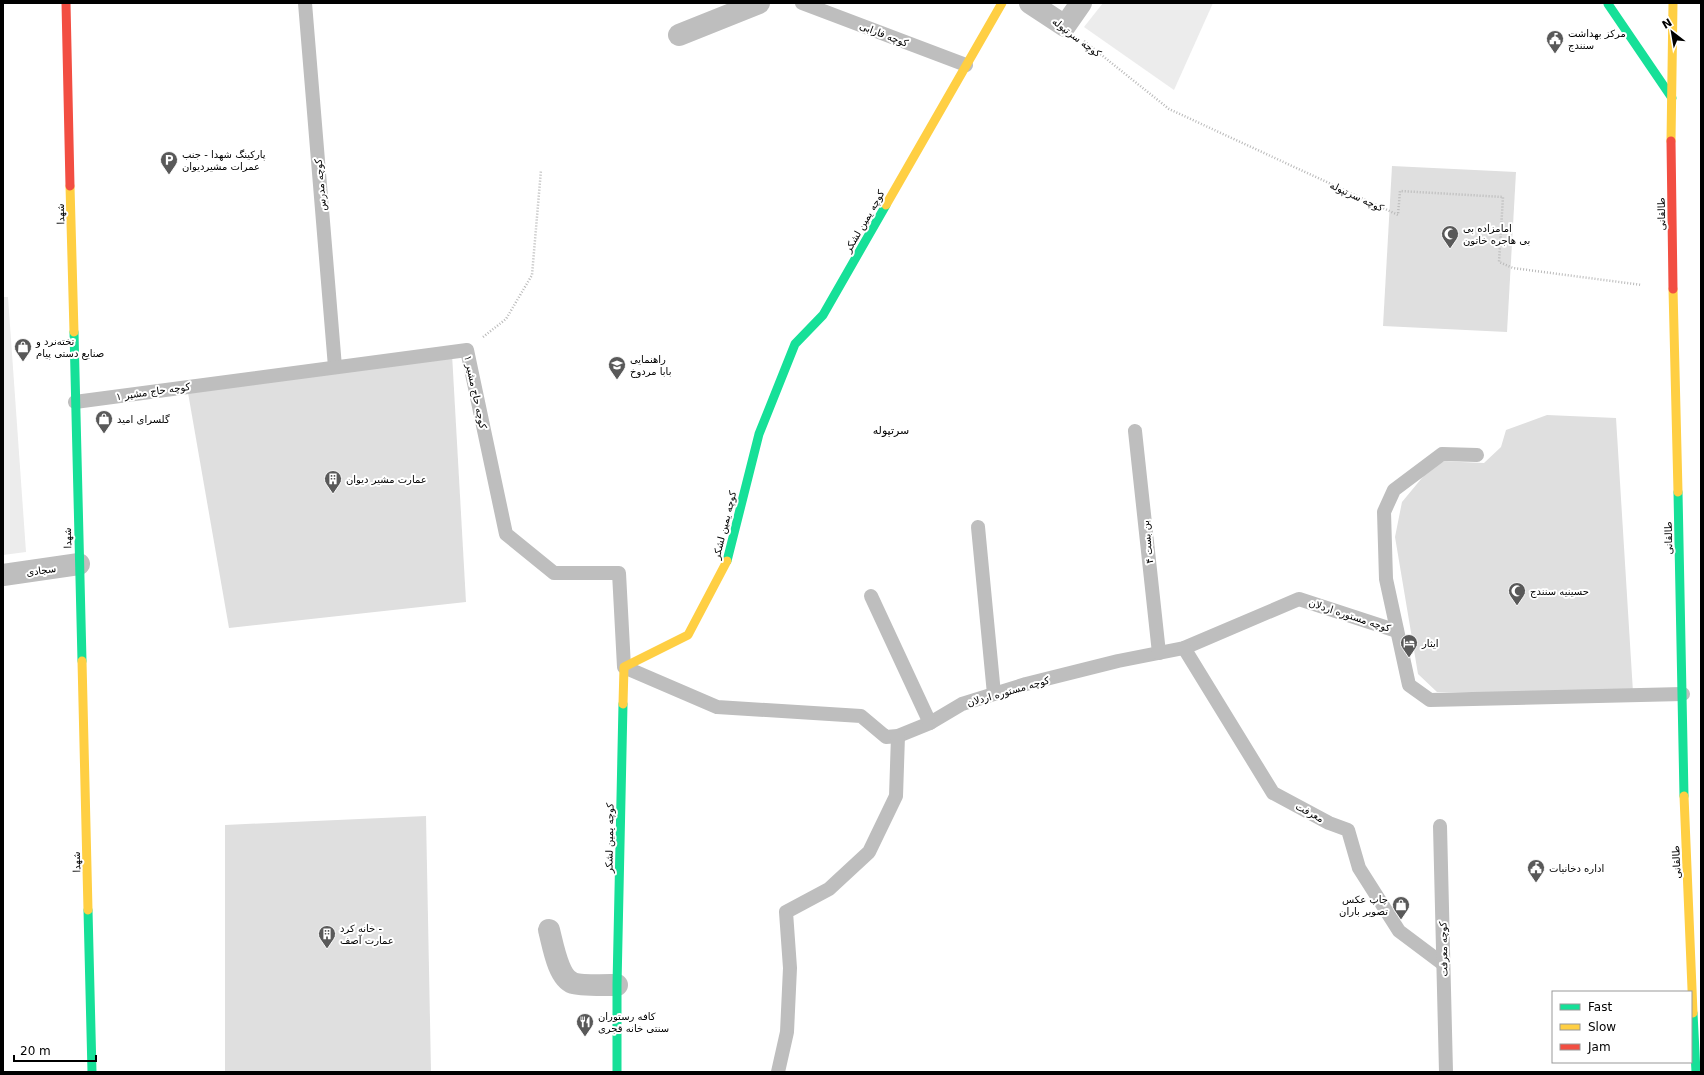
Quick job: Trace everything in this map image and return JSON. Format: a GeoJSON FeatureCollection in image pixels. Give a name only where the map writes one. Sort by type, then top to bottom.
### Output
{"type":"FeatureCollection","features":[{"type":"Feature","properties":{"kind":"main road","name":"شهدا"},"geometry":{"type":"LineString","coordinates":[[66,3],[92,1072]]}},
{"type":"Feature","properties":{"kind":"main road","name":"کوچه یمین لشکر"},"geometry":{"type":"LineString","coordinates":[[617,1072],[617,985],[624,667],[688,635],[726,564],[759,434],[795,344],[823,315],[1002,3]]}},
{"type":"Feature","properties":{"kind":"main road"},"geometry":{"type":"LineString","coordinates":[[1607,3],[1672,98]]}},
{"type":"Feature","properties":{"kind":"main road"},"geometry":{"type":"LineString","coordinates":[[1673,3],[1681,3]]}},
{"type":"Feature","properties":{"kind":"main road","name":"طالقانی"},"geometry":{"type":"LineString","coordinates":[[1673,3],[1672,184],[1687,863],[1696,1072]]}},
{"type":"Feature","properties":{"kind":"street"},"geometry":{"type":"LineString","coordinates":[[679,35],[759,3]]}},
{"type":"Feature","properties":{"kind":"street","name":"کوچه سرتپوله"},"geometry":{"type":"LineString","coordinates":[[1030,3],[1065,26]]}},
{"type":"Feature","properties":{"kind":"street"},"geometry":{"type":"LineString","coordinates":[[1065,26],[1081,3]]}},
{"type":"Feature","properties":{"kind":"street","name":"سجادی"},"geometry":{"type":"LineString","coordinates":[[3,575],[79,564]]}},
{"type":"Feature","properties":{"kind":"street"},"geometry":{"type":"LineString","coordinates":[[548,930],[561,972],[565,979],[573,984],[617,985]]}},
{"type":"Feature","properties":{"kind":"lane","name":"کوچه مدرس"},"geometry":{"type":"LineString","coordinates":[[305,3],[335,367]]}},
{"type":"Feature","properties":{"kind":"lane","name":"کوچه فارابی"},"geometry":{"type":"LineString","coordinates":[[802,3],[966,65]]}},
{"type":"Feature","properties":{"kind":"lane","name":"کوچه حاج مشیر ۱"},"geometry":{"type":"LineString","coordinates":[[75,402],[467,350],[506,534],[554,573],[619,573],[624,667]]}},
{"type":"Feature","properties":{"kind":"lane","name":"بن بست ۴"},"geometry":{"type":"LineString","coordinates":[[1135,431],[1159,653]]}},
{"type":"Feature","properties":{"kind":"lane"},"geometry":{"type":"LineString","coordinates":[[1477,455],[1442,454],[1394,490],[1384,512],[1386,578],[1409,685],[1430,700],[1683,694]]}},
{"type":"Feature","properties":{"kind":"lane"},"geometry":{"type":"LineString","coordinates":[[978,527],[994,694]]}},
{"type":"Feature","properties":{"kind":"lane"},"geometry":{"type":"LineString","coordinates":[[871,596],[930,723]]}},
{"type":"Feature","properties":{"kind":"lane","name":"کوچه مستوره اردلان"},"geometry":{"type":"LineString","coordinates":[[898,736],[930,723],[962,704],[1095,667],[1184,648],[1299,599],[1397,631]]}},
{"type":"Feature","properties":{"kind":"lane","name":"معرفت"},"geometry":{"type":"LineString","coordinates":[[1184,648],[1273,793],[1329,823],[1348,830],[1358,868],[1399,931],[1443,964]]}},
{"type":"Feature","properties":{"kind":"lane"},"geometry":{"type":"LineString","coordinates":[[624,667],[717,707],[861,716],[886,737],[898,736],[896,796],[869,852],[829,889],[786,912],[790,968],[787,1032],[778,1072]]}},
{"type":"Feature","properties":{"kind":"lane","name":"کوچه معرفت"},"geometry":{"type":"LineString","coordinates":[[1440,826],[1446,1072]]}},
{"type":"Feature","properties":{"kind":"lane"},"geometry":{"type":"LineString","coordinates":[[1687,863],[1701,859]]}},
{"type":"Feature","properties":{"kind":"path","name":"کوچه سرتپوله"},"geometry":{"type":"LineString","coordinates":[[1065,26],[1169,108],[1398,215],[1400,191],[1503,197],[1499,262],[1513,268],[1642,285]]}},
{"type":"Feature","properties":{"kind":"path"},"geometry":{"type":"LineString","coordinates":[[467,350],[506,319],[532,275],[541,170]]}},
{"type":"Feature","properties":{"kind":"shaded area"},"geometry":{"type":"Polygon","coordinates":[[[1103,3],[1213,3],[1174,90],[1084,27],[1103,3]]]}},
{"type":"Feature","properties":{"kind":"shaded area"},"geometry":{"type":"Polygon","coordinates":[[[3,297],[8,297],[26,552],[3,555],[3,297]]]}},
{"type":"Feature","properties":{"kind":"building","name":"امامزاده بی بی هاجره خاتون"},"geometry":{"type":"Polygon","coordinates":[[[1392,166],[1516,172],[1507,332],[1383,326],[1392,166]]]}},
{"type":"Feature","properties":{"kind":"building","name":"عمارت مشیر دیوان"},"geometry":{"type":"Polygon","coordinates":[[[452,354],[466,602],[229,628],[187,387],[452,354]]]}},
{"type":"Feature","properties":{"kind":"building","name":"حسینیه سنندج"},"geometry":{"type":"Polygon","coordinates":[[[1547,415],[1616,418],[1633,692],[1437,692],[1418,674],[1395,537],[1402,502],[1436,461],[1484,463],[1501,447],[1506,430],[1547,415]]]}},
{"type":"Feature","properties":{"kind":"building","name":"خانه کرد - عمارت آصف"},"geometry":{"type":"Polygon","coordinates":[[[426,816],[431,1072],[225,1072],[225,825],[426,816]]]}},
{"type":"Feature","properties":{"kind":"traffic: fast"},"geometry":{"type":"LineString","coordinates":[[1608,4],[1672,98]]}},
{"type":"Feature","properties":{"kind":"traffic: fast"},"geometry":{"type":"LineString","coordinates":[[727,561],[759,434],[795,344],[823,315],[886,205]]}},
{"type":"Feature","properties":{"kind":"traffic: fast"},"geometry":{"type":"LineString","coordinates":[[74,332],[82,661]]}},
{"type":"Feature","properties":{"kind":"traffic: fast"},"geometry":{"type":"LineString","coordinates":[[1678,492],[1684,796]]}},
{"type":"Feature","properties":{"kind":"traffic: fast"},"geometry":{"type":"LineString","coordinates":[[617,1072],[617,985],[623,704]]}},
{"type":"Feature","properties":{"kind":"traffic: fast"},"geometry":{"type":"LineString","coordinates":[[88,910],[92,1072]]}},
{"type":"Feature","properties":{"kind":"traffic: fast"},"geometry":{"type":"LineString","coordinates":[[1693,1013],[1696,1072]]}},
{"type":"Feature","properties":{"kind":"traffic: slow"},"geometry":{"type":"LineString","coordinates":[[886,205],[1002,3]]}},
{"type":"Feature","properties":{"kind":"traffic: slow"},"geometry":{"type":"LineString","coordinates":[[1671,141],[1673,3]]}},
{"type":"Feature","properties":{"kind":"traffic: slow"},"geometry":{"type":"LineString","coordinates":[[70,186],[74,332]]}},
{"type":"Feature","properties":{"kind":"traffic: slow"},"geometry":{"type":"LineString","coordinates":[[1673,289],[1678,492]]}},
{"type":"Feature","properties":{"kind":"traffic: slow"},"geometry":{"type":"LineString","coordinates":[[623,704],[624,667],[688,635],[727,561]]}},
{"type":"Feature","properties":{"kind":"traffic: slow"},"geometry":{"type":"LineString","coordinates":[[82,661],[88,910]]}},
{"type":"Feature","properties":{"kind":"traffic: slow"},"geometry":{"type":"LineString","coordinates":[[1684,796],[1693,1013]]}},
{"type":"Feature","properties":{"kind":"traffic: jam"},"geometry":{"type":"LineString","coordinates":[[66,3],[70,186]]}},
{"type":"Feature","properties":{"kind":"traffic: jam"},"geometry":{"type":"LineString","coordinates":[[1671,141],[1673,289]]}},
{"type":"Feature","properties":{"kind":"place","name":"مرکز بهداشت سنندج"},"geometry":{"type":"Point","coordinates":[1555,54]}},
{"type":"Feature","properties":{"kind":"place","name":"پارکینگ شهدا - جنب عمرات مشیردیوان"},"geometry":{"type":"Point","coordinates":[169,175]}},
{"type":"Feature","properties":{"kind":"place","name":"امامزاده بی بی هاجره خاتون"},"geometry":{"type":"Point","coordinates":[1450,249]}},
{"type":"Feature","properties":{"kind":"place","name":"تخته‌نرد و صنایع دستی پیام"},"geometry":{"type":"Point","coordinates":[23,362]}},
{"type":"Feature","properties":{"kind":"place","name":"راهنمایی بابا مردوخ"},"geometry":{"type":"Point","coordinates":[617,380]}},
{"type":"Feature","properties":{"kind":"place","name":"گلسرای امید"},"geometry":{"type":"Point","coordinates":[104,434]}},
{"type":"Feature","properties":{"kind":"place","name":"عمارت مشیر دیوان"},"geometry":{"type":"Point","coordinates":[333,494]}},
{"type":"Feature","properties":{"kind":"place","name":"حسینیه سنندج"},"geometry":{"type":"Point","coordinates":[1517,606]}},
{"type":"Feature","properties":{"kind":"place","name":"ایثار"},"geometry":{"type":"Point","coordinates":[1409,658]}},
{"type":"Feature","properties":{"kind":"place","name":"اداره دخانیات"},"geometry":{"type":"Point","coordinates":[1536,883]}},
{"type":"Feature","properties":{"kind":"place","name":"چاپ عکس تصویر باران"},"geometry":{"type":"Point","coordinates":[1401,920]}},
{"type":"Feature","properties":{"kind":"place","name":"خانه کرد - عمارت آصف"},"geometry":{"type":"Point","coordinates":[327,949]}},
{"type":"Feature","properties":{"kind":"place","name":"کافه رستوران سنتی خانه قجری"},"geometry":{"type":"Point","coordinates":[585,1037]}},
{"type":"Feature","properties":{"kind":"district","name":"سرتپوله"},"geometry":{"type":"Point","coordinates":[891,430]}}]}
